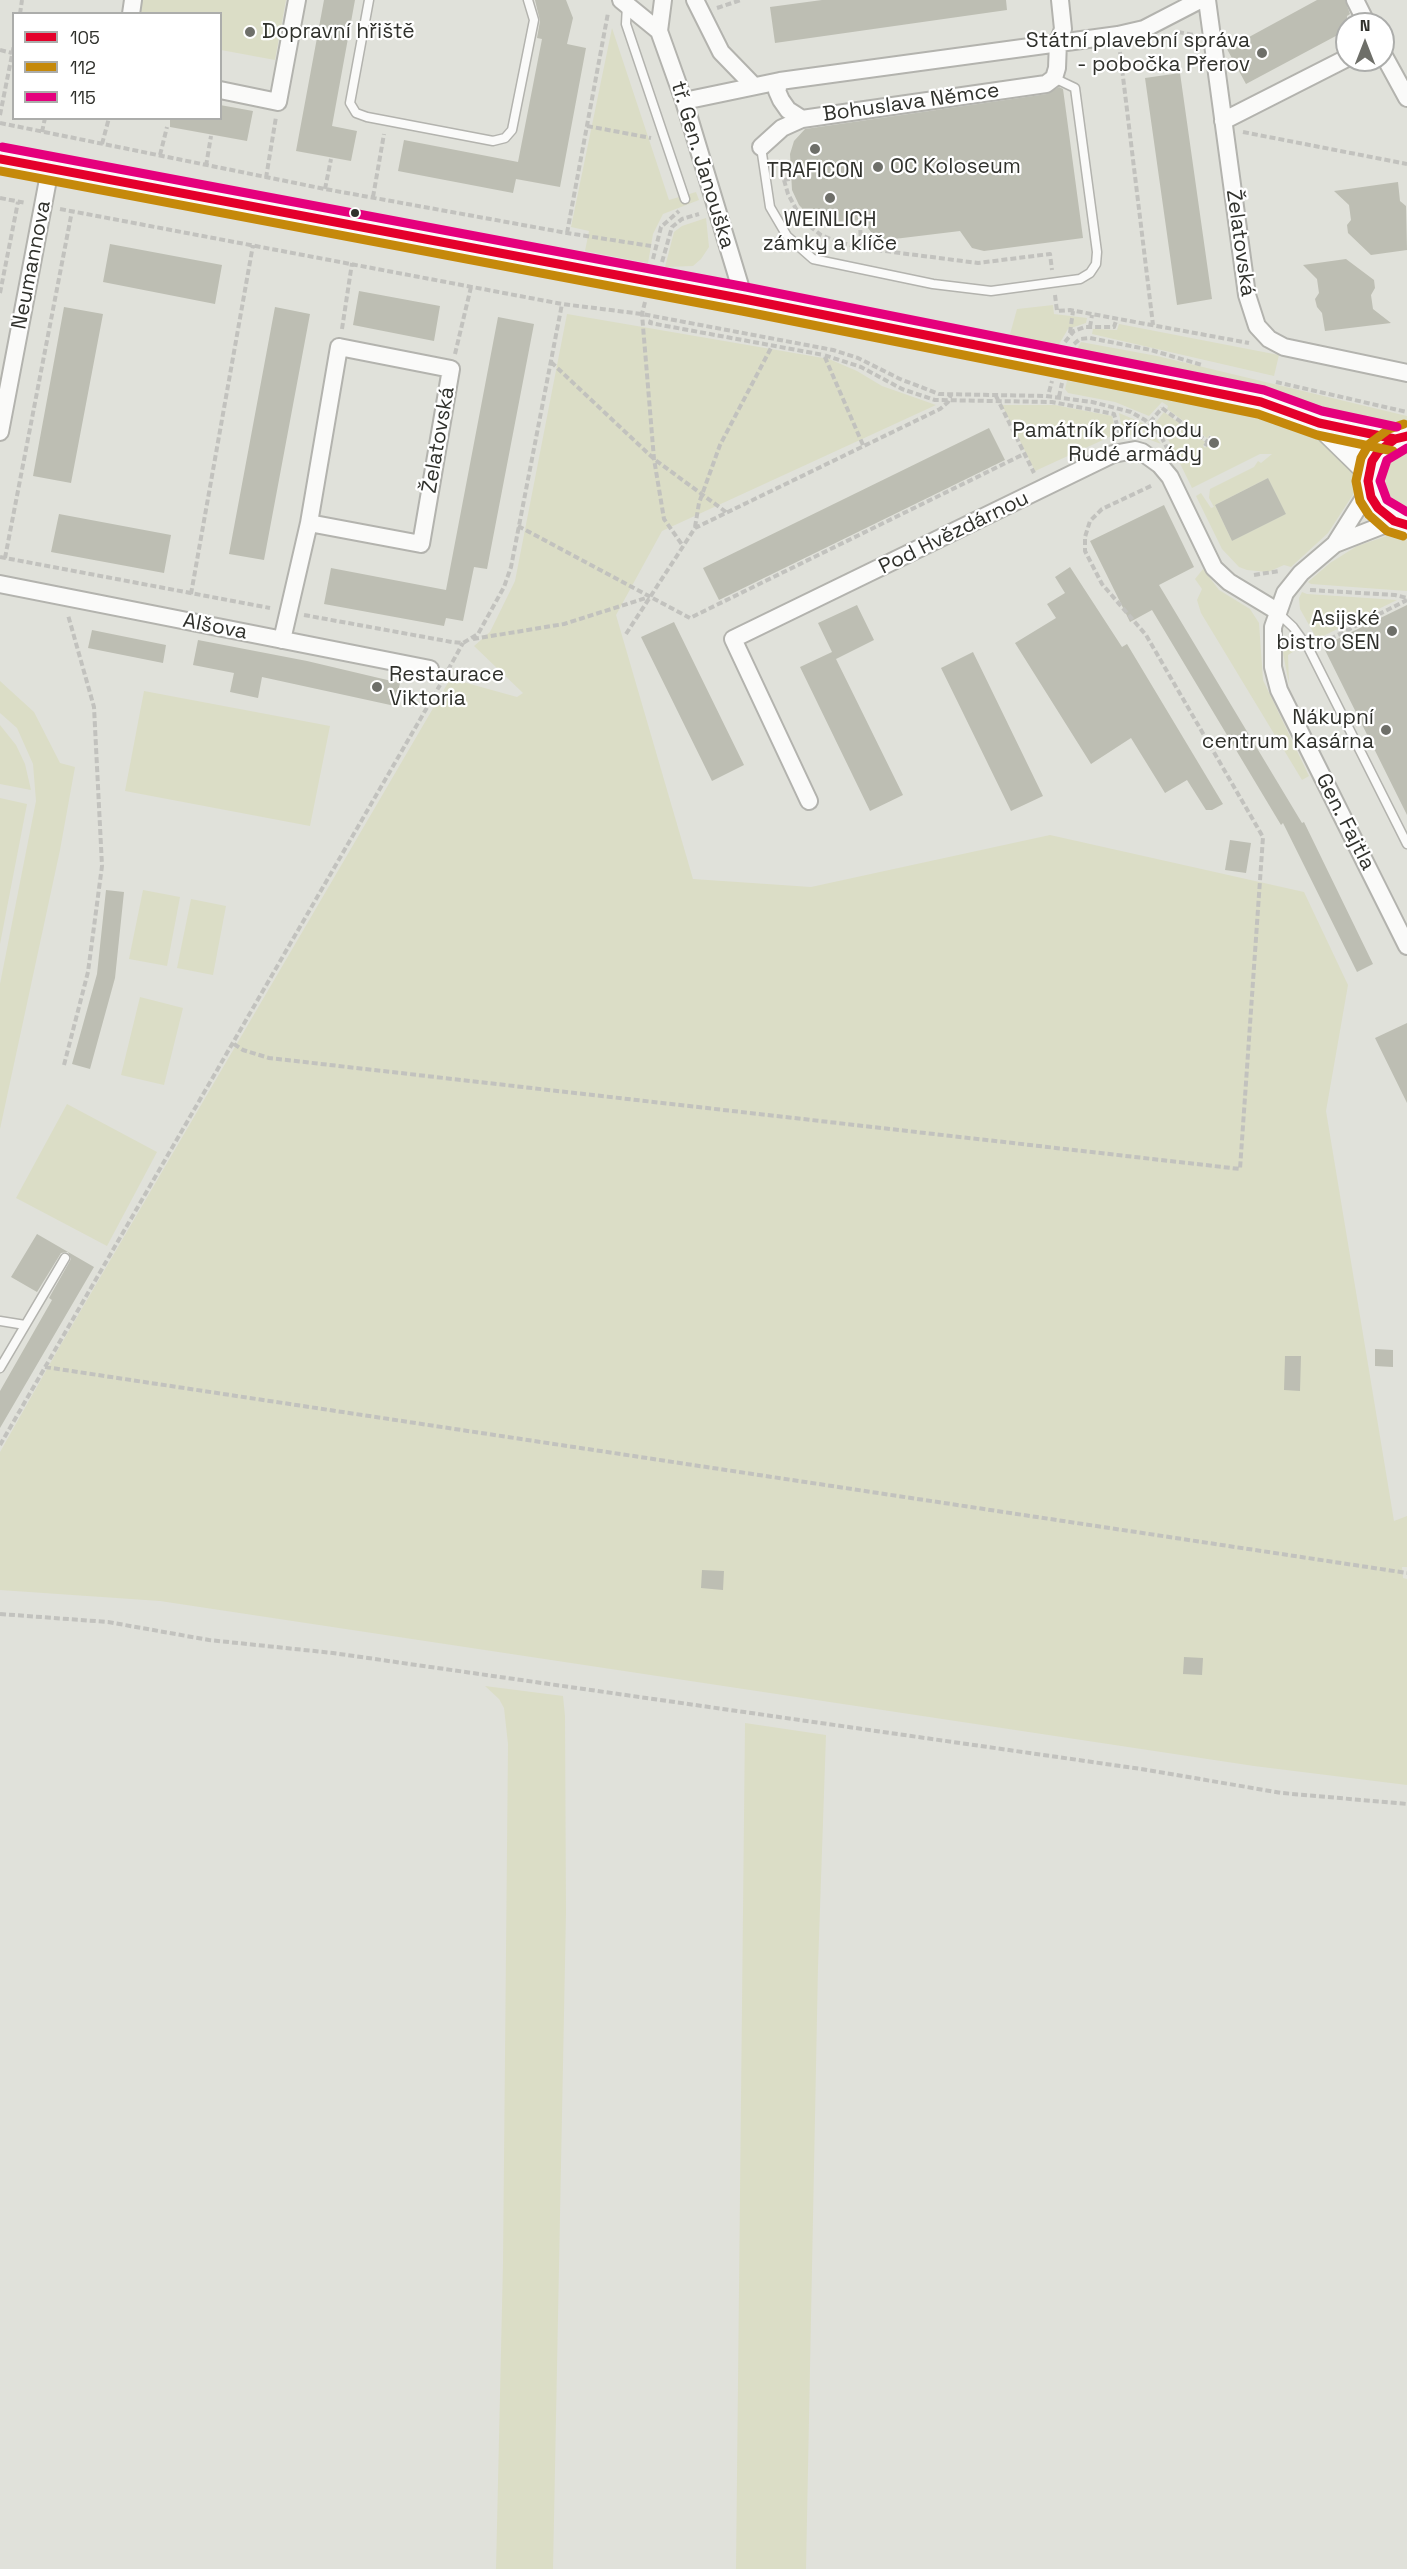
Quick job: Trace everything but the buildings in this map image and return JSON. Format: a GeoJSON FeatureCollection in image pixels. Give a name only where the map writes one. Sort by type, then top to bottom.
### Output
{"type":"FeatureCollection","features":[{"type":"Feature","properties":{"kind":"main road"},"geometry":{"type":"LineString","coordinates":[[0,159],[744,299],[1230,396],[1281,408],[1319,423],[1401,438]]}},
{"type":"Feature","properties":{"kind":"main road"},"geometry":{"type":"LineString","coordinates":[[1319,423],[1369,481],[1378,508],[1400,523]]}},
{"type":"Feature","properties":{"kind":"main road"},"geometry":{"type":"LineString","coordinates":[[1369,481],[1378,452],[1401,438]]}},
{"type":"Feature","properties":{"kind":"street"},"geometry":{"type":"LineString","coordinates":[[222,90],[278,102],[297,0]]}},
{"type":"Feature","properties":{"kind":"street","name":"tř. Gen. Janouška"},"geometry":{"type":"LineString","coordinates":[[663,0],[658,31],[684,101],[744,299]]}},
{"type":"Feature","properties":{"kind":"street"},"geometry":{"type":"LineString","coordinates":[[695,0],[721,52],[753,85]]}},
{"type":"Feature","properties":{"kind":"street"},"geometry":{"type":"LineString","coordinates":[[1054,78],[1057,68],[1058,42],[1063,28],[1060,0]]}},
{"type":"Feature","properties":{"kind":"street","name":"Bohuslava Němce"},"geometry":{"type":"LineString","coordinates":[[684,101],[753,85],[1144,29],[1200,0]]}},
{"type":"Feature","properties":{"kind":"street","name":"Želatovská"},"geometry":{"type":"LineString","coordinates":[[1207,0],[1248,306],[1257,326],[1277,344],[1307,354],[1407,373]]}},
{"type":"Feature","properties":{"kind":"street","name":"tř. Gen. Janouška"},"geometry":{"type":"LineString","coordinates":[[619,4],[658,31]]}},
{"type":"Feature","properties":{"kind":"street"},"geometry":{"type":"LineString","coordinates":[[1223,125],[1335,64]]}},
{"type":"Feature","properties":{"kind":"street"},"geometry":{"type":"LineString","coordinates":[[1394,72],[1405,91]]}},
{"type":"Feature","properties":{"kind":"street","name":"Bohuslava Němce"},"geometry":{"type":"LineString","coordinates":[[760,147],[782,128],[802,119],[1046,84],[1054,78]]}},
{"type":"Feature","properties":{"kind":"street","name":"Bohuslava Němce"},"geometry":{"type":"LineString","coordinates":[[780,81],[777,91],[781,100],[788,110],[802,119]]}},
{"type":"Feature","properties":{"kind":"street","name":"Neumannova"},"geometry":{"type":"LineString","coordinates":[[0,432],[50,169]]}},
{"type":"Feature","properties":{"kind":"street"},"geometry":{"type":"LineString","coordinates":[[282,640],[309,523],[339,347]]}},
{"type":"Feature","properties":{"kind":"street","name":"Želatovská"},"geometry":{"type":"LineString","coordinates":[[309,523],[421,544],[451,369],[339,347]]}},
{"type":"Feature","properties":{"kind":"street","name":"Pod Hvězdárnou"},"geometry":{"type":"LineString","coordinates":[[809,801],[733,639],[1113,454],[1128,450],[1142,452],[1160,465],[1170,477],[1214,568],[1229,582],[1277,611]]}},
{"type":"Feature","properties":{"kind":"street","name":"Gen. Fajtla"},"geometry":{"type":"LineString","coordinates":[[1369,481],[1335,544],[1289,586],[1277,611],[1272,640],[1273,667],[1279,690],[1407,946]]}},
{"type":"Feature","properties":{"kind":"street","name":"Gen. Fajtla"},"geometry":{"type":"LineString","coordinates":[[1335,544],[1400,523]]}},
{"type":"Feature","properties":{"kind":"street","name":"Alšova"},"geometry":{"type":"LineString","coordinates":[[0,584],[430,669]]}},
{"type":"Feature","properties":{"kind":"lane"},"geometry":{"type":"LineString","coordinates":[[369,0],[350,103],[356,112],[387,121],[493,141],[504,138],[512,130],[534,20],[528,0]]}},
{"type":"Feature","properties":{"kind":"lane"},"geometry":{"type":"LineString","coordinates":[[619,4],[685,199]]}},
{"type":"Feature","properties":{"kind":"lane"},"geometry":{"type":"LineString","coordinates":[[760,147],[770,207],[787,236],[813,259],[933,284],[991,291],[1080,279],[1090,273],[1096,264],[1097,252],[1075,88],[1054,78]]}},
{"type":"Feature","properties":{"kind":"lane"},"geometry":{"type":"LineString","coordinates":[[1277,611],[1309,648],[1407,844]]}},
{"type":"Feature","properties":{"kind":"lane"},"geometry":{"type":"LineString","coordinates":[[0,1368],[65,1258]]}},
{"type":"Feature","properties":{"kind":"lane"},"geometry":{"type":"LineString","coordinates":[[0,1321],[25,1325]]}},
{"type":"Feature","properties":{"kind":"path"},"geometry":{"type":"LineString","coordinates":[[717,8],[741,0]]}},
{"type":"Feature","properties":{"kind":"path"},"geometry":{"type":"LineString","coordinates":[[567,233],[586,126],[619,4]]}},
{"type":"Feature","properties":{"kind":"path"},"geometry":{"type":"LineString","coordinates":[[0,50],[12,53],[0,115]]}},
{"type":"Feature","properties":{"kind":"path"},"geometry":{"type":"LineString","coordinates":[[1120,52],[1153,325]]}},
{"type":"Feature","properties":{"kind":"path"},"geometry":{"type":"LineString","coordinates":[[42,132],[45,120]]}},
{"type":"Feature","properties":{"kind":"path"},"geometry":{"type":"LineString","coordinates":[[102,144],[108,120]]}},
{"type":"Feature","properties":{"kind":"path"},"geometry":{"type":"LineString","coordinates":[[372,198],[387,121]]}},
{"type":"Feature","properties":{"kind":"path"},"geometry":{"type":"LineString","coordinates":[[0,123],[266,178],[567,233],[651,246]]}},
{"type":"Feature","properties":{"kind":"path"},"geometry":{"type":"LineString","coordinates":[[1223,125],[1407,164]]}},
{"type":"Feature","properties":{"kind":"path"},"geometry":{"type":"LineString","coordinates":[[586,126],[666,141]]}},
{"type":"Feature","properties":{"kind":"path"},"geometry":{"type":"LineString","coordinates":[[160,156],[167,127]]}},
{"type":"Feature","properties":{"kind":"path"},"geometry":{"type":"LineString","coordinates":[[266,178],[273,131]]}},
{"type":"Feature","properties":{"kind":"path"},"geometry":{"type":"LineString","coordinates":[[206,165],[211,136]]}},
{"type":"Feature","properties":{"kind":"path"},"geometry":{"type":"LineString","coordinates":[[325,189],[331,159]]}},
{"type":"Feature","properties":{"kind":"path"},"geometry":{"type":"LineString","coordinates":[[775,181],[798,177]]}},
{"type":"Feature","properties":{"kind":"path"},"geometry":{"type":"LineString","coordinates":[[784,180],[788,194],[802,220],[821,235],[861,248],[978,263],[1050,254],[1057,311],[1072,311],[1116,321],[1153,325],[1260,345],[1277,344]]}},
{"type":"Feature","properties":{"kind":"path"},"geometry":{"type":"LineString","coordinates":[[0,198],[562,304],[642,314],[833,350],[858,358],[926,390],[951,395],[1059,397],[1122,409],[1150,423],[1166,444],[1168,454],[1161,449]]}},
{"type":"Feature","properties":{"kind":"path"},"geometry":{"type":"LineString","coordinates":[[0,293],[18,202]]}},
{"type":"Feature","properties":{"kind":"path"},"geometry":{"type":"LineString","coordinates":[[652,263],[661,226],[669,217],[683,209]]}},
{"type":"Feature","properties":{"kind":"path"},"geometry":{"type":"LineString","coordinates":[[72,211],[2,557],[190,594],[463,643],[472,639],[564,624],[650,596]]}},
{"type":"Feature","properties":{"kind":"path"},"geometry":{"type":"LineString","coordinates":[[661,266],[662,248],[672,227],[682,219],[703,213]]}},
{"type":"Feature","properties":{"kind":"path"},"geometry":{"type":"LineString","coordinates":[[860,221],[861,248]]}},
{"type":"Feature","properties":{"kind":"path"},"geometry":{"type":"LineString","coordinates":[[190,594],[253,245]]}},
{"type":"Feature","properties":{"kind":"path"},"geometry":{"type":"LineString","coordinates":[[339,347],[352,263]]}},
{"type":"Feature","properties":{"kind":"path"},"geometry":{"type":"LineString","coordinates":[[451,369],[471,287]]}},
{"type":"Feature","properties":{"kind":"path"},"geometry":{"type":"LineString","coordinates":[[645,300],[642,314],[654,459],[664,519],[683,546]]}},
{"type":"Feature","properties":{"kind":"path"},"geometry":{"type":"LineString","coordinates":[[472,639],[484,626],[508,577],[562,304]]}},
{"type":"Feature","properties":{"kind":"path"},"geometry":{"type":"LineString","coordinates":[[1063,347],[1071,333],[1072,311]]}},
{"type":"Feature","properties":{"kind":"path"},"geometry":{"type":"LineString","coordinates":[[1090,327],[1092,315]]}},
{"type":"Feature","properties":{"kind":"path"},"geometry":{"type":"LineString","coordinates":[[651,320],[650,323],[824,356],[861,367],[914,394],[948,402],[1046,401],[1114,414],[1122,436],[1113,438]]}},
{"type":"Feature","properties":{"kind":"path"},"geometry":{"type":"LineString","coordinates":[[1071,333],[1090,327],[1114,327],[1116,321]]}},
{"type":"Feature","properties":{"kind":"path"},"geometry":{"type":"LineString","coordinates":[[626,634],[695,528],[702,494],[720,445],[772,346]]}},
{"type":"Feature","properties":{"kind":"path"},"geometry":{"type":"LineString","coordinates":[[824,356],[864,445]]}},
{"type":"Feature","properties":{"kind":"path"},"geometry":{"type":"LineString","coordinates":[[551,362],[654,459],[726,512]]}},
{"type":"Feature","properties":{"kind":"path"},"geometry":{"type":"LineString","coordinates":[[1059,397],[1062,380]]}},
{"type":"Feature","properties":{"kind":"path"},"geometry":{"type":"LineString","coordinates":[[695,528],[940,410],[951,395]]}},
{"type":"Feature","properties":{"kind":"path"},"geometry":{"type":"LineString","coordinates":[[996,396],[1035,474],[1045,469]]}},
{"type":"Feature","properties":{"kind":"path"},"geometry":{"type":"LineString","coordinates":[[1150,423],[1163,406],[1210,439],[1205,446]]}},
{"type":"Feature","properties":{"kind":"path"},"geometry":{"type":"LineString","coordinates":[[518,526],[690,618],[1024,454]]}},
{"type":"Feature","properties":{"kind":"path"},"geometry":{"type":"LineString","coordinates":[[234,1044],[243,1050],[269,1058],[1240,1169],[1263,837],[1146,635],[1102,584],[1085,551],[1084,537],[1090,521],[1102,509],[1170,477]]}},
{"type":"Feature","properties":{"kind":"path"},"geometry":{"type":"LineString","coordinates":[[1251,575],[1267,575],[1285,568]]}},
{"type":"Feature","properties":{"kind":"path"},"geometry":{"type":"LineString","coordinates":[[1305,585],[1310,590],[1407,599]]}},
{"type":"Feature","properties":{"kind":"path"},"geometry":{"type":"LineString","coordinates":[[64,1065],[88,972],[102,866],[94,707],[68,619],[67,597]]}},
{"type":"Feature","properties":{"kind":"path"},"geometry":{"type":"LineString","coordinates":[[1319,644],[1407,599]]}},
{"type":"Feature","properties":{"kind":"path"},"geometry":{"type":"LineString","coordinates":[[447,672],[463,643]]}},
{"type":"Feature","properties":{"kind":"path"},"geometry":{"type":"LineString","coordinates":[[0,1445],[234,1044],[441,682]]}},
{"type":"Feature","properties":{"kind":"path"},"geometry":{"type":"LineString","coordinates":[[45,1367],[1407,1573]]}},
{"type":"Feature","properties":{"kind":"path"},"geometry":{"type":"LineString","coordinates":[[0,1614],[108,1622],[209,1640],[323,1651],[1141,1769],[1282,1793],[1407,1804]]}},
{"type":"Feature","properties":{"kind":"green space","name":"Dopravní hřiště"},"geometry":{"type":"Polygon","coordinates":[[[140,0],[286,0],[275,60],[222,50],[222,12],[138,12],[140,0]]]}},
{"type":"Feature","properties":{"kind":"green space"},"geometry":{"type":"Polygon","coordinates":[[[612,28],[669,200],[696,192],[699,200],[663,214],[653,234],[648,263],[585,251],[589,231],[571,227],[612,28]]]}},
{"type":"Feature","properties":{"kind":"green space"},"geometry":{"type":"Polygon","coordinates":[[[706,218],[709,247],[701,259],[693,266],[665,267],[674,232],[682,226],[706,218]]]}},
{"type":"Feature","properties":{"kind":"green space"},"geometry":{"type":"Polygon","coordinates":[[[1053,305],[1054,314],[1087,318],[1086,323],[1068,329],[1058,346],[1009,338],[1017,309],[1053,305]]]}},
{"type":"Feature","properties":{"kind":"green space"},"geometry":{"type":"Polygon","coordinates":[[[567,314],[829,359],[857,371],[882,386],[936,405],[662,531],[616,615],[693,879],[811,887],[1050,835],[1304,892],[1348,985],[1326,1111],[1394,1521],[1407,1516],[1407,1567],[1402,1567],[1403,1578],[1407,1579],[1407,1785],[1254,1766],[160,1601],[0,1590],[0,1452],[56,1353],[449,681],[463,682],[517,697],[523,693],[474,646],[490,632],[515,581],[567,314]]]}},
{"type":"Feature","properties":{"kind":"green space"},"geometry":{"type":"Polygon","coordinates":[[[1119,324],[1279,355],[1274,376],[1092,334],[1093,329],[1117,330],[1119,324]]]}},
{"type":"Feature","properties":{"kind":"green space"},"geometry":{"type":"Polygon","coordinates":[[[1081,342],[1157,356],[1407,416],[1407,423],[1385,427],[1356,420],[1273,391],[1077,349],[1081,342]]]}},
{"type":"Feature","properties":{"kind":"green space"},"geometry":{"type":"Polygon","coordinates":[[[1067,381],[1163,396],[1279,420],[1320,438],[1352,470],[1355,478],[1354,493],[1328,533],[1291,567],[1284,565],[1268,572],[1247,570],[1239,567],[1222,549],[1196,496],[1201,493],[1211,508],[1214,507],[1209,498],[1210,489],[1254,467],[1258,461],[1261,463],[1272,454],[1260,454],[1192,488],[1169,441],[1156,422],[1164,412],[1205,442],[1203,446],[1205,448],[1213,438],[1210,435],[1207,438],[1167,409],[1168,406],[1162,402],[1149,416],[1115,402],[1068,393],[1065,389],[1067,381]],[[1268,478],[1215,505],[1232,541],[1286,514],[1268,478]]]}},
{"type":"Feature","properties":{"kind":"green space"},"geometry":{"type":"Polygon","coordinates":[[[1002,405],[1055,405],[1112,416],[1116,434],[1035,471],[1002,405]]]}},
{"type":"Feature","properties":{"kind":"green space"},"geometry":{"type":"Polygon","coordinates":[[[1119,413],[1145,424],[1161,444],[1140,436],[1123,434],[1119,413]]]}},
{"type":"Feature","properties":{"kind":"green space"},"geometry":{"type":"Polygon","coordinates":[[[1407,453],[1407,507],[1394,501],[1389,495],[1384,478],[1391,462],[1407,453]]]}},
{"type":"Feature","properties":{"kind":"green space"},"geometry":{"type":"Polygon","coordinates":[[[1393,534],[1407,536],[1407,591],[1308,582],[1330,563],[1357,546],[1393,534]]]}},
{"type":"Feature","properties":{"kind":"green space"},"geometry":{"type":"Polygon","coordinates":[[[1203,569],[1219,590],[1250,609],[1259,623],[1263,680],[1309,776],[1302,780],[1201,613],[1197,600],[1202,589],[1195,579],[1203,569]]]}},
{"type":"Feature","properties":{"kind":"green space"},"geometry":{"type":"Polygon","coordinates":[[[1302,592],[1397,600],[1317,639],[1300,609],[1299,598],[1302,592]]]}},
{"type":"Feature","properties":{"kind":"green space"},"geometry":{"type":"Polygon","coordinates":[[[1289,644],[1296,650],[1288,655],[1289,684],[1283,653],[1285,646],[1289,644]]]}},
{"type":"Feature","properties":{"kind":"green space"},"geometry":{"type":"Polygon","coordinates":[[[0,681],[34,712],[60,763],[75,767],[60,850],[0,1129],[0,984],[36,801],[33,764],[17,728],[0,713],[0,681]]]}},
{"type":"Feature","properties":{"kind":"green space"},"geometry":{"type":"Polygon","coordinates":[[[144,691],[330,726],[310,826],[125,791],[144,691]]]}},
{"type":"Feature","properties":{"kind":"green space"},"geometry":{"type":"Polygon","coordinates":[[[0,725],[16,745],[25,764],[31,790],[0,784],[0,725]]]}},
{"type":"Feature","properties":{"kind":"green space"},"geometry":{"type":"Polygon","coordinates":[[[0,798],[27,804],[0,944],[0,798]]]}},
{"type":"Feature","properties":{"kind":"green space"},"geometry":{"type":"Polygon","coordinates":[[[143,890],[180,897],[167,966],[129,959],[143,890]]]}},
{"type":"Feature","properties":{"kind":"green space"},"geometry":{"type":"Polygon","coordinates":[[[191,899],[226,906],[213,975],[177,968],[191,899]]]}},
{"type":"Feature","properties":{"kind":"green space"},"geometry":{"type":"Polygon","coordinates":[[[140,997],[183,1008],[164,1085],[121,1075],[140,997]]]}},
{"type":"Feature","properties":{"kind":"green space"},"geometry":{"type":"Polygon","coordinates":[[[67,1104],[157,1152],[107,1246],[16,1198],[67,1104]]]}},
{"type":"Feature","properties":{"kind":"green space"},"geometry":{"type":"Polygon","coordinates":[[[485,1686],[563,1696],[565,1716],[566,1912],[553,2569],[496,2569],[503,2263],[508,1744],[504,1708],[499,1699],[485,1686]]]}},
{"type":"Feature","properties":{"kind":"green space"},"geometry":{"type":"Polygon","coordinates":[[[745,1723],[826,1735],[818,1966],[806,2569],[736,2569],[745,1723]]]}},
{"type":"Feature","properties":{"kind":"transit line","name":"115"},"geometry":{"type":"LineString","coordinates":[[2,147],[746,287],[1264,390],[1322,411],[1397,427]]}},
{"type":"Feature","properties":{"kind":"transit line","name":"105"},"geometry":{"type":"LineString","coordinates":[[0,159],[744,299],[1177,385],[1261,402],[1319,423],[1395,439]]}},
{"type":"Feature","properties":{"kind":"transit line","name":"112"},"geometry":{"type":"LineString","coordinates":[[0,171],[742,311],[1175,397],[1258,414],[1317,435],[1393,451]]}},
{"type":"Feature","properties":{"kind":"transit line","name":"112"},"geometry":{"type":"LineString","coordinates":[[1403,536],[1387,531],[1369,515],[1360,501],[1356,481],[1361,458],[1369,444],[1389,429],[1404,424]]}},
{"type":"Feature","properties":{"kind":"transit line","name":"105"},"geometry":{"type":"LineString","coordinates":[[1407,436],[1395,439],[1378,452],[1372,461],[1368,481],[1371,497],[1378,508],[1394,521],[1407,525]]}},
{"type":"Feature","properties":{"kind":"transit line","name":"115"},"geometry":{"type":"LineString","coordinates":[[1407,448],[1387,460],[1380,481],[1387,500],[1407,512]]}},
{"type":"Feature","properties":{"kind":"place","name":"Dopravní hřiště"},"geometry":{"type":"Point","coordinates":[250,32]}},
{"type":"Feature","properties":{"kind":"place","name":"Státní plavební správa - pobočka Přerov"},"geometry":{"type":"Point","coordinates":[1262,53]}},
{"type":"Feature","properties":{"kind":"place","name":"TRAFICON"},"geometry":{"type":"Point","coordinates":[815,149]}},
{"type":"Feature","properties":{"kind":"place","name":"OC Koloseum"},"geometry":{"type":"Point","coordinates":[878,167]}},
{"type":"Feature","properties":{"kind":"place","name":"WEINLICH zámky a klíče"},"geometry":{"type":"Point","coordinates":[830,198]}},
{"type":"Feature","properties":{"kind":"place","name":"Památník příchodu Rudé armády"},"geometry":{"type":"Point","coordinates":[1214,443]}},
{"type":"Feature","properties":{"kind":"place","name":"Asijské bistro SEN"},"geometry":{"type":"Point","coordinates":[1392,631]}},
{"type":"Feature","properties":{"kind":"place","name":"Restaurace Viktoria"},"geometry":{"type":"Point","coordinates":[377,687]}},
{"type":"Feature","properties":{"kind":"place","name":"Nákupní centrum Kasárna"},"geometry":{"type":"Point","coordinates":[1386,730]}}]}
